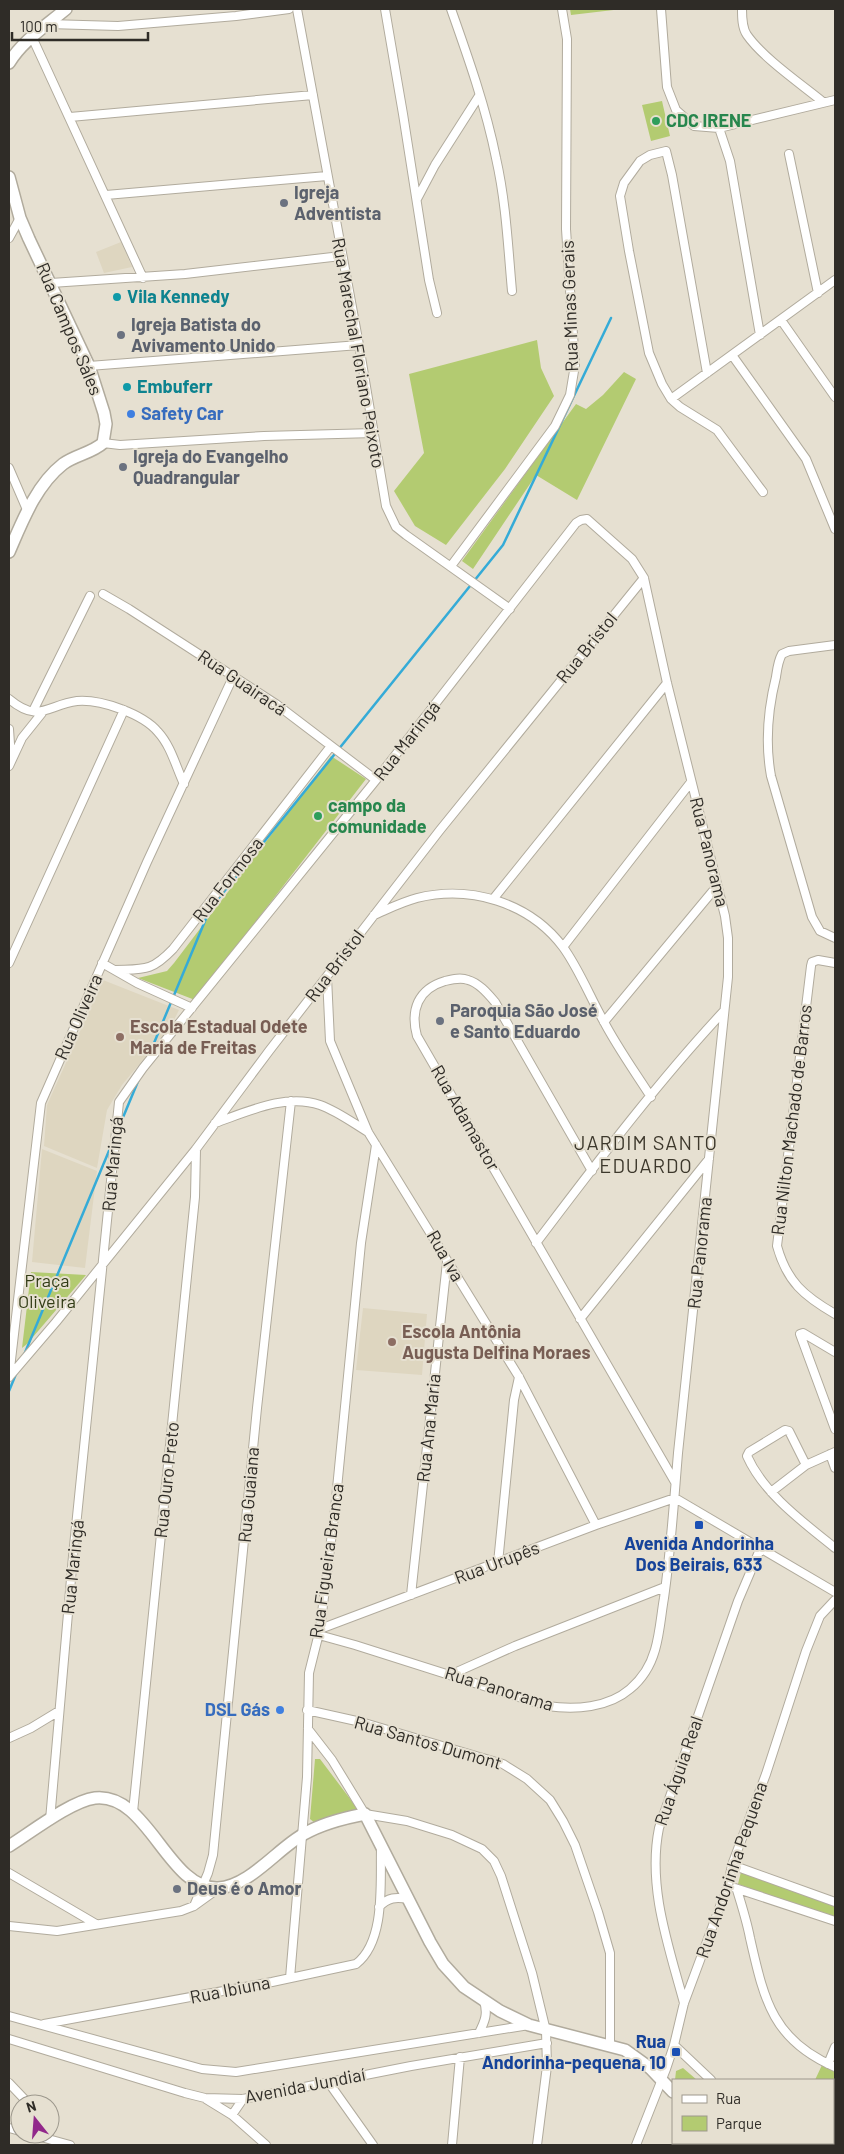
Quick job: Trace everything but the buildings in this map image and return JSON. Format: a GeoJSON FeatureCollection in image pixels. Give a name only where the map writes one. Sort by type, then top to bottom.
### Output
{"type":"FeatureCollection","features":[{"type":"Feature","properties":{"kind":"street"},"geometry":{"type":"LineString","coordinates":[[9,63],[13,56],[32,37],[66,9]]}},
{"type":"Feature","properties":{"kind":"street"},"geometry":{"type":"LineString","coordinates":[[226,9],[231,16]]}},
{"type":"Feature","properties":{"kind":"street"},"geometry":{"type":"LineString","coordinates":[[48,24],[118,26],[289,9]]}},
{"type":"Feature","properties":{"kind":"street","name":"Rua Marechal Floriano Peixoto"},"geometry":{"type":"LineString","coordinates":[[297,9],[341,256],[359,345],[386,506],[396,527],[510,609]]}},
{"type":"Feature","properties":{"kind":"street"},"geometry":{"type":"LineString","coordinates":[[385,9],[429,280],[437,313]]}},
{"type":"Feature","properties":{"kind":"street"},"geometry":{"type":"LineString","coordinates":[[450,9],[479,96],[496,159],[504,206],[512,291]]}},
{"type":"Feature","properties":{"kind":"street","name":"Rua Minas Gerais"},"geometry":{"type":"LineString","coordinates":[[451,566],[555,426],[570,395],[575,365],[566,229],[567,39],[562,9]]}},
{"type":"Feature","properties":{"kind":"street"},"geometry":{"type":"LineString","coordinates":[[662,9],[667,87],[676,110],[694,126],[719,128],[835,100]]}},
{"type":"Feature","properties":{"kind":"street"},"geometry":{"type":"LineString","coordinates":[[742,9],[744,30],[747,35],[763,53],[823,102]]}},
{"type":"Feature","properties":{"kind":"street"},"geometry":{"type":"LineString","coordinates":[[32,37],[143,278]]}},
{"type":"Feature","properties":{"kind":"street"},"geometry":{"type":"LineString","coordinates":[[70,117],[313,95]]}},
{"type":"Feature","properties":{"kind":"street"},"geometry":{"type":"LineString","coordinates":[[417,199],[435,165],[479,96]]}},
{"type":"Feature","properties":{"kind":"street"},"geometry":{"type":"LineString","coordinates":[[719,128],[730,161],[760,335]]}},
{"type":"Feature","properties":{"kind":"street"},"geometry":{"type":"LineString","coordinates":[[706,373],[672,175],[666,151],[650,155],[640,161],[624,183],[620,196],[630,259],[649,353],[662,384],[671,398],[680,407],[716,430],[763,492]]}},
{"type":"Feature","properties":{"kind":"street"},"geometry":{"type":"LineString","coordinates":[[788,154],[818,293]]}},
{"type":"Feature","properties":{"kind":"street"},"geometry":{"type":"LineString","coordinates":[[106,195],[327,176]]}},
{"type":"Feature","properties":{"kind":"street","name":"Rua Campos Sáles"},"geometry":{"type":"LineString","coordinates":[[9,177],[20,218],[89,366],[104,413],[106,424],[103,442]]}},
{"type":"Feature","properties":{"kind":"street"},"geometry":{"type":"LineString","coordinates":[[9,238],[20,218]]}},
{"type":"Feature","properties":{"kind":"street"},"geometry":{"type":"LineString","coordinates":[[51,283],[143,278],[341,256]]}},
{"type":"Feature","properties":{"kind":"street"},"geometry":{"type":"LineString","coordinates":[[671,398],[833,283],[835,292]]}},
{"type":"Feature","properties":{"kind":"street"},"geometry":{"type":"LineString","coordinates":[[781,320],[835,396]]}},
{"type":"Feature","properties":{"kind":"street"},"geometry":{"type":"LineString","coordinates":[[89,366],[359,345]]}},
{"type":"Feature","properties":{"kind":"street"},"geometry":{"type":"LineString","coordinates":[[732,355],[806,459],[835,529]]}},
{"type":"Feature","properties":{"kind":"street"},"geometry":{"type":"LineString","coordinates":[[9,552],[42,487],[64,463],[97,448],[103,442],[120,445],[264,436],[374,434]]}},
{"type":"Feature","properties":{"kind":"street"},"geometry":{"type":"LineString","coordinates":[[9,468],[28,512]]}},
{"type":"Feature","properties":{"kind":"street","name":"Rua Panorama"},"geometry":{"type":"LineString","coordinates":[[320,1632],[547,1706],[571,1708],[587,1707],[615,1699],[631,1689],[649,1665],[660,1628],[666,1587],[675,1482],[728,977],[728,938],[644,578],[632,559],[587,519],[583,519]]}},
{"type":"Feature","properties":{"kind":"street","name":"Rua Maringá"},"geometry":{"type":"LineString","coordinates":[[50,1820],[119,1102],[134,1080],[376,780],[576,523],[583,519]]}},
{"type":"Feature","properties":{"kind":"street","name":"Rua Bristol"},"geometry":{"type":"LineString","coordinates":[[9,1378],[196,1149],[374,916],[572,665],[644,578]]}},
{"type":"Feature","properties":{"kind":"street","name":"Rua Guairacá"},"geometry":{"type":"LineString","coordinates":[[103,594],[130,609],[276,704],[376,780]]}},
{"type":"Feature","properties":{"kind":"street"},"geometry":{"type":"LineString","coordinates":[[33,711],[90,596]]}},
{"type":"Feature","properties":{"kind":"street"},"geometry":{"type":"LineString","coordinates":[[835,645],[789,651],[782,654],[773,689],[768,736],[768,758],[771,776],[812,917],[820,932],[835,938]]}},
{"type":"Feature","properties":{"kind":"street","name":"Rua Oliveira"},"geometry":{"type":"LineString","coordinates":[[9,1378],[41,1103],[102,963],[233,677]]}},
{"type":"Feature","properties":{"kind":"street"},"geometry":{"type":"LineString","coordinates":[[494,898],[667,683]]}},
{"type":"Feature","properties":{"kind":"street"},"geometry":{"type":"LineString","coordinates":[[9,699],[23,709],[42,713],[76,702],[94,701],[124,710],[150,724],[158,732],[166,743],[184,784]]}},
{"type":"Feature","properties":{"kind":"street"},"geometry":{"type":"LineString","coordinates":[[9,963],[124,710]]}},
{"type":"Feature","properties":{"kind":"street"},"geometry":{"type":"LineString","coordinates":[[10,764],[22,738],[42,713]]}},
{"type":"Feature","properties":{"kind":"street"},"geometry":{"type":"LineString","coordinates":[[9,729],[10,764]]}},
{"type":"Feature","properties":{"kind":"street","name":"Rua Formosa"},"geometry":{"type":"LineString","coordinates":[[115,970],[151,968],[173,950],[331,746]]}},
{"type":"Feature","properties":{"kind":"street"},"geometry":{"type":"LineString","coordinates":[[563,947],[692,782]]}},
{"type":"Feature","properties":{"kind":"street"},"geometry":{"type":"LineString","coordinates":[[604,1022],[717,886]]}},
{"type":"Feature","properties":{"kind":"street"},"geometry":{"type":"LineString","coordinates":[[374,916],[416,899],[442,894],[494,898],[520,910],[540,924],[563,947],[604,1022],[651,1097]]}},
{"type":"Feature","properties":{"kind":"street","name":"Rua Nilton Machado de Barros"},"geometry":{"type":"LineString","coordinates":[[835,963],[818,960],[812,962],[793,1124],[777,1233],[777,1246],[785,1271],[802,1292],[835,1314]]}},
{"type":"Feature","properties":{"kind":"street"},"geometry":{"type":"LineString","coordinates":[[102,963],[192,1008]]}},
{"type":"Feature","properties":{"kind":"street","name":"Rua Iva"},"geometry":{"type":"LineString","coordinates":[[328,977],[330,1041],[368,1132],[413,1201],[447,1262],[519,1377],[596,1525]]}},
{"type":"Feature","properties":{"kind":"street","name":"Rua Adamastor"},"geometry":{"type":"LineString","coordinates":[[592,1171],[495,1002],[476,984],[467,979],[455,978],[430,988],[418,1000],[414,1024],[417,1036],[675,1482]]}},
{"type":"Feature","properties":{"kind":"street"},"geometry":{"type":"LineString","coordinates":[[536,1244],[684,1055],[723,1012]]}},
{"type":"Feature","properties":{"kind":"street","name":"Rua Guaiana"},"geometry":{"type":"LineString","coordinates":[[194,1906],[203,1887],[213,1855],[257,1408],[291,1101]]}},
{"type":"Feature","properties":{"kind":"street"},"geometry":{"type":"LineString","coordinates":[[215,1123],[268,1106],[301,1101],[321,1105],[368,1132]]}},
{"type":"Feature","properties":{"kind":"street","name":"Rua Figueira Branca"},"geometry":{"type":"LineString","coordinates":[[290,1978],[303,1834],[309,1673],[320,1632],[335,1510],[361,1243],[376,1145]]}},
{"type":"Feature","properties":{"kind":"street","name":"Rua Ouro Preto"},"geometry":{"type":"LineString","coordinates":[[133,1812],[195,1197],[196,1149]]}},
{"type":"Feature","properties":{"kind":"street"},"geometry":{"type":"LineString","coordinates":[[580,1319],[709,1159]]}},
{"type":"Feature","properties":{"kind":"street","name":"Rua Ana Maria"},"geometry":{"type":"LineString","coordinates":[[411,1595],[447,1262]]}},
{"type":"Feature","properties":{"kind":"street"},"geometry":{"type":"LineString","coordinates":[[834,1350],[801,1334],[835,1429]]}},
{"type":"Feature","properties":{"kind":"street"},"geometry":{"type":"LineString","coordinates":[[498,1563],[514,1400],[519,1377]]}},
{"type":"Feature","properties":{"kind":"street"},"geometry":{"type":"LineString","coordinates":[[806,1465],[787,1430],[778,1433],[749,1452],[747,1456],[771,1492],[783,1505],[835,1548]]}},
{"type":"Feature","properties":{"kind":"street"},"geometry":{"type":"LineString","coordinates":[[771,1492],[806,1465],[833,1453],[835,1468]]}},
{"type":"Feature","properties":{"kind":"street"},"geometry":{"type":"LineString","coordinates":[[675,1498],[835,1592]]}},
{"type":"Feature","properties":{"kind":"street","name":"Rua Urupês"},"geometry":{"type":"LineString","coordinates":[[320,1632],[411,1595],[596,1525],[675,1498]]}},
{"type":"Feature","properties":{"kind":"street","name":"Rua Águia Real"},"geometry":{"type":"LineString","coordinates":[[684,2003],[656,1884],[656,1842],[659,1828],[738,1601],[761,1547]]}},
{"type":"Feature","properties":{"kind":"street"},"geometry":{"type":"LineString","coordinates":[[450,1675],[515,1646],[666,1587]]}},
{"type":"Feature","properties":{"kind":"street","name":"Rua Andorinha Pequena"},"geometry":{"type":"LineString","coordinates":[[636,2145],[662,2081],[674,2045],[684,2003],[728,1885],[732,1865],[766,1774],[814,1630],[820,1616],[835,1600]]}},
{"type":"Feature","properties":{"kind":"street","name":"Rua Santos Dumont"},"geometry":{"type":"LineString","coordinates":[[307,1710],[360,1722],[503,1764],[526,1779],[550,1800],[575,1846],[610,1953],[610,2046]]}},
{"type":"Feature","properties":{"kind":"street"},"geometry":{"type":"LineString","coordinates":[[9,1738],[31,1728],[59,1711]]}},
{"type":"Feature","properties":{"kind":"street"},"geometry":{"type":"LineString","coordinates":[[308,1730],[332,1760],[365,1814],[443,1964],[464,1987],[484,2001],[529,2025],[546,2031],[610,2046],[635,2056],[650,2068],[672,2091]]}},
{"type":"Feature","properties":{"kind":"street"},"geometry":{"type":"LineString","coordinates":[[9,1846],[75,1804],[96,1798],[112,1800],[133,1812],[190,1878],[203,1887],[223,1888]]}},
{"type":"Feature","properties":{"kind":"street"},"geometry":{"type":"LineString","coordinates":[[9,1926],[57,1931],[167,1914],[194,1906],[223,1888],[242,1881],[303,1834],[327,1823],[365,1814],[407,1821],[452,1835],[482,1849],[494,1861],[501,1876],[532,1973],[546,2031],[547,2043],[547,2066],[537,2145]]}},
{"type":"Feature","properties":{"kind":"street","name":"Rua Ibiuna"},"geometry":{"type":"LineString","coordinates":[[40,2025],[346,1968],[356,1964],[365,1958],[374,1938],[379,1907],[381,1848]]}},
{"type":"Feature","properties":{"kind":"street"},"geometry":{"type":"LineString","coordinates":[[732,1865],[835,1902]]}},
{"type":"Feature","properties":{"kind":"street"},"geometry":{"type":"LineString","coordinates":[[9,1873],[96,1924]]}},
{"type":"Feature","properties":{"kind":"street"},"geometry":{"type":"LineString","coordinates":[[728,1885],[737,1890],[835,1921]]}},
{"type":"Feature","properties":{"kind":"street"},"geometry":{"type":"LineString","coordinates":[[737,1890],[760,1984],[773,2014],[789,2036],[811,2055],[832,2065],[835,2047]]}},
{"type":"Feature","properties":{"kind":"street"},"geometry":{"type":"LineString","coordinates":[[379,1907],[392,1898],[409,1899]]}},
{"type":"Feature","properties":{"kind":"street"},"geometry":{"type":"LineString","coordinates":[[479,2033],[487,2011],[484,2001]]}},
{"type":"Feature","properties":{"kind":"street","name":"Avenida Jundiaí"},"geometry":{"type":"LineString","coordinates":[[9,2016],[202,2069],[230,2072],[286,2066],[529,2025]]}},
{"type":"Feature","properties":{"kind":"street","name":"Avenida Jundiaí"},"geometry":{"type":"LineString","coordinates":[[9,2039],[163,2087],[205,2098],[243,2099],[460,2057],[547,2043]]}},
{"type":"Feature","properties":{"kind":"street"},"geometry":{"type":"LineString","coordinates":[[674,2045],[710,2079]]}},
{"type":"Feature","properties":{"kind":"street"},"geometry":{"type":"LineString","coordinates":[[452,2145],[460,2057]]}},
{"type":"Feature","properties":{"kind":"street"},"geometry":{"type":"LineString","coordinates":[[9,2083],[19,2094]]}},
{"type":"Feature","properties":{"kind":"street"},"geometry":{"type":"LineString","coordinates":[[329,2083],[373,2145]]}},
{"type":"Feature","properties":{"kind":"street"},"geometry":{"type":"LineString","coordinates":[[205,2098],[232,2115],[266,2145]]}},
{"type":"Feature","properties":{"kind":"street"},"geometry":{"type":"LineString","coordinates":[[232,2115],[243,2099]]}},
{"type":"Feature","properties":{"kind":"shaded area"},"geometry":{"type":"Polygon","coordinates":[[[121,242],[132,267],[104,273],[96,252],[121,242]]]}},
{"type":"Feature","properties":{"kind":"shaded area","name":"Escola Estadual Odete Maria de Freitas"},"geometry":{"type":"Polygon","coordinates":[[[103,980],[179,1010],[171,1026],[122,1085],[107,1110],[97,1168],[44,1146],[47,1105],[103,980]]]}},
{"type":"Feature","properties":{"kind":"shaded area"},"geometry":{"type":"Polygon","coordinates":[[[42,1149],[97,1171],[85,1268],[32,1262],[42,1149]]]}},
{"type":"Feature","properties":{"kind":"shaded area","name":"Escola Antônia Augusta Delfina Moraes"},"geometry":{"type":"Polygon","coordinates":[[[363,1308],[427,1314],[422,1375],[356,1370],[363,1308]]]}},
{"type":"Feature","properties":{"kind":"shaded area"},"geometry":{"type":"Polygon","coordinates":[[[835,2100],[835,2145],[764,2145],[834,2144],[835,2100]]]}},
{"type":"Feature","properties":{"kind":"green space"},"geometry":{"type":"Polygon","coordinates":[[[570,9],[622,9],[571,15],[570,9]]]}},
{"type":"Feature","properties":{"kind":"green space","name":"CDC IRENE"},"geometry":{"type":"Polygon","coordinates":[[[662,101],[670,136],[651,141],[642,105],[662,101]]]}},
{"type":"Feature","properties":{"kind":"green space"},"geometry":{"type":"Polygon","coordinates":[[[537,340],[541,368],[554,396],[505,469],[446,545],[415,526],[394,491],[424,453],[409,374],[537,340]]]}},
{"type":"Feature","properties":{"kind":"green space"},"geometry":{"type":"Polygon","coordinates":[[[624,372],[636,379],[577,500],[536,475],[473,569],[462,561],[576,404],[586,409],[603,395],[624,372]]]}},
{"type":"Feature","properties":{"kind":"green space"},"geometry":{"type":"Polygon","coordinates":[[[331,756],[366,779],[195,1000],[138,978],[167,971],[174,963],[331,756]]]}},
{"type":"Feature","properties":{"kind":"green space","name":"Praça Oliveira"},"geometry":{"type":"Polygon","coordinates":[[[31,1272],[86,1275],[22,1348],[31,1272]]]}},
{"type":"Feature","properties":{"kind":"green space"},"geometry":{"type":"Polygon","coordinates":[[[315,1759],[320,1759],[357,1808],[354,1812],[315,1823],[310,1819],[315,1759]]]}},
{"type":"Feature","properties":{"kind":"green space"},"geometry":{"type":"Polygon","coordinates":[[[741,1872],[835,1906],[835,1919],[738,1884],[741,1872]]]}},
{"type":"Feature","properties":{"kind":"green space"},"geometry":{"type":"Polygon","coordinates":[[[822,2065],[835,2072],[835,2101],[834,2079],[815,2079],[822,2065]]]}},
{"type":"Feature","properties":{"kind":"green space"},"geometry":{"type":"Polygon","coordinates":[[[683,2068],[696,2079],[675,2079],[676,2071],[683,2068]]]}},
{"type":"Feature","properties":{"kind":"waterway"},"geometry":{"type":"LineString","coordinates":[[149,1055],[210,909],[503,545],[611,318]]}},
{"type":"Feature","properties":{"kind":"waterway"},"geometry":{"type":"LineString","coordinates":[[119,1127],[139,1079]]}},
{"type":"Feature","properties":{"kind":"waterway"},"geometry":{"type":"LineString","coordinates":[[24,1355],[111,1146]]}},
{"type":"Feature","properties":{"kind":"waterway"},"geometry":{"type":"LineString","coordinates":[[9,1391],[16,1374]]}},
{"type":"Feature","properties":{"kind":"place","name":"CDC IRENE"},"geometry":{"type":"Point","coordinates":[656,121]}},
{"type":"Feature","properties":{"kind":"place","name":"Igreja Adventista"},"geometry":{"type":"Point","coordinates":[284,203]}},
{"type":"Feature","properties":{"kind":"place","name":"Vila Kennedy"},"geometry":{"type":"Point","coordinates":[117,297]}},
{"type":"Feature","properties":{"kind":"place","name":"Igreja Batista do Avivamento Unido"},"geometry":{"type":"Point","coordinates":[121,335]}},
{"type":"Feature","properties":{"kind":"place","name":"Embuferr"},"geometry":{"type":"Point","coordinates":[127,387]}},
{"type":"Feature","properties":{"kind":"place","name":"Safety Car"},"geometry":{"type":"Point","coordinates":[131,414]}},
{"type":"Feature","properties":{"kind":"place","name":"Igreja do Evangelho Quadrangular"},"geometry":{"type":"Point","coordinates":[123,467]}},
{"type":"Feature","properties":{"kind":"place","name":"campo da comunidade"},"geometry":{"type":"Point","coordinates":[318,816]}},
{"type":"Feature","properties":{"kind":"place","name":"Paroquia São José e Santo Eduardo"},"geometry":{"type":"Point","coordinates":[440,1021]}},
{"type":"Feature","properties":{"kind":"place","name":"Escola Estadual Odete Maria de Freitas"},"geometry":{"type":"Point","coordinates":[120,1037]}},
{"type":"Feature","properties":{"kind":"place","name":"Escola Antônia Augusta Delfina Moraes"},"geometry":{"type":"Point","coordinates":[392,1342]}},
{"type":"Feature","properties":{"kind":"place","name":"Avenida Andorinha Dos Beirais, 633"},"geometry":{"type":"Point","coordinates":[699,1525]}},
{"type":"Feature","properties":{"kind":"place","name":"DSL Gás"},"geometry":{"type":"Point","coordinates":[280,1710]}},
{"type":"Feature","properties":{"kind":"place","name":"Deus é o Amor"},"geometry":{"type":"Point","coordinates":[177,1889]}},
{"type":"Feature","properties":{"kind":"place","name":"Rua Andorinha-pequena, 10"},"geometry":{"type":"Point","coordinates":[676,2052]}},
{"type":"Feature","properties":{"kind":"district","name":"JARDIM SANTO EDUARDO"},"geometry":{"type":"Point","coordinates":[646,1154]}}]}
